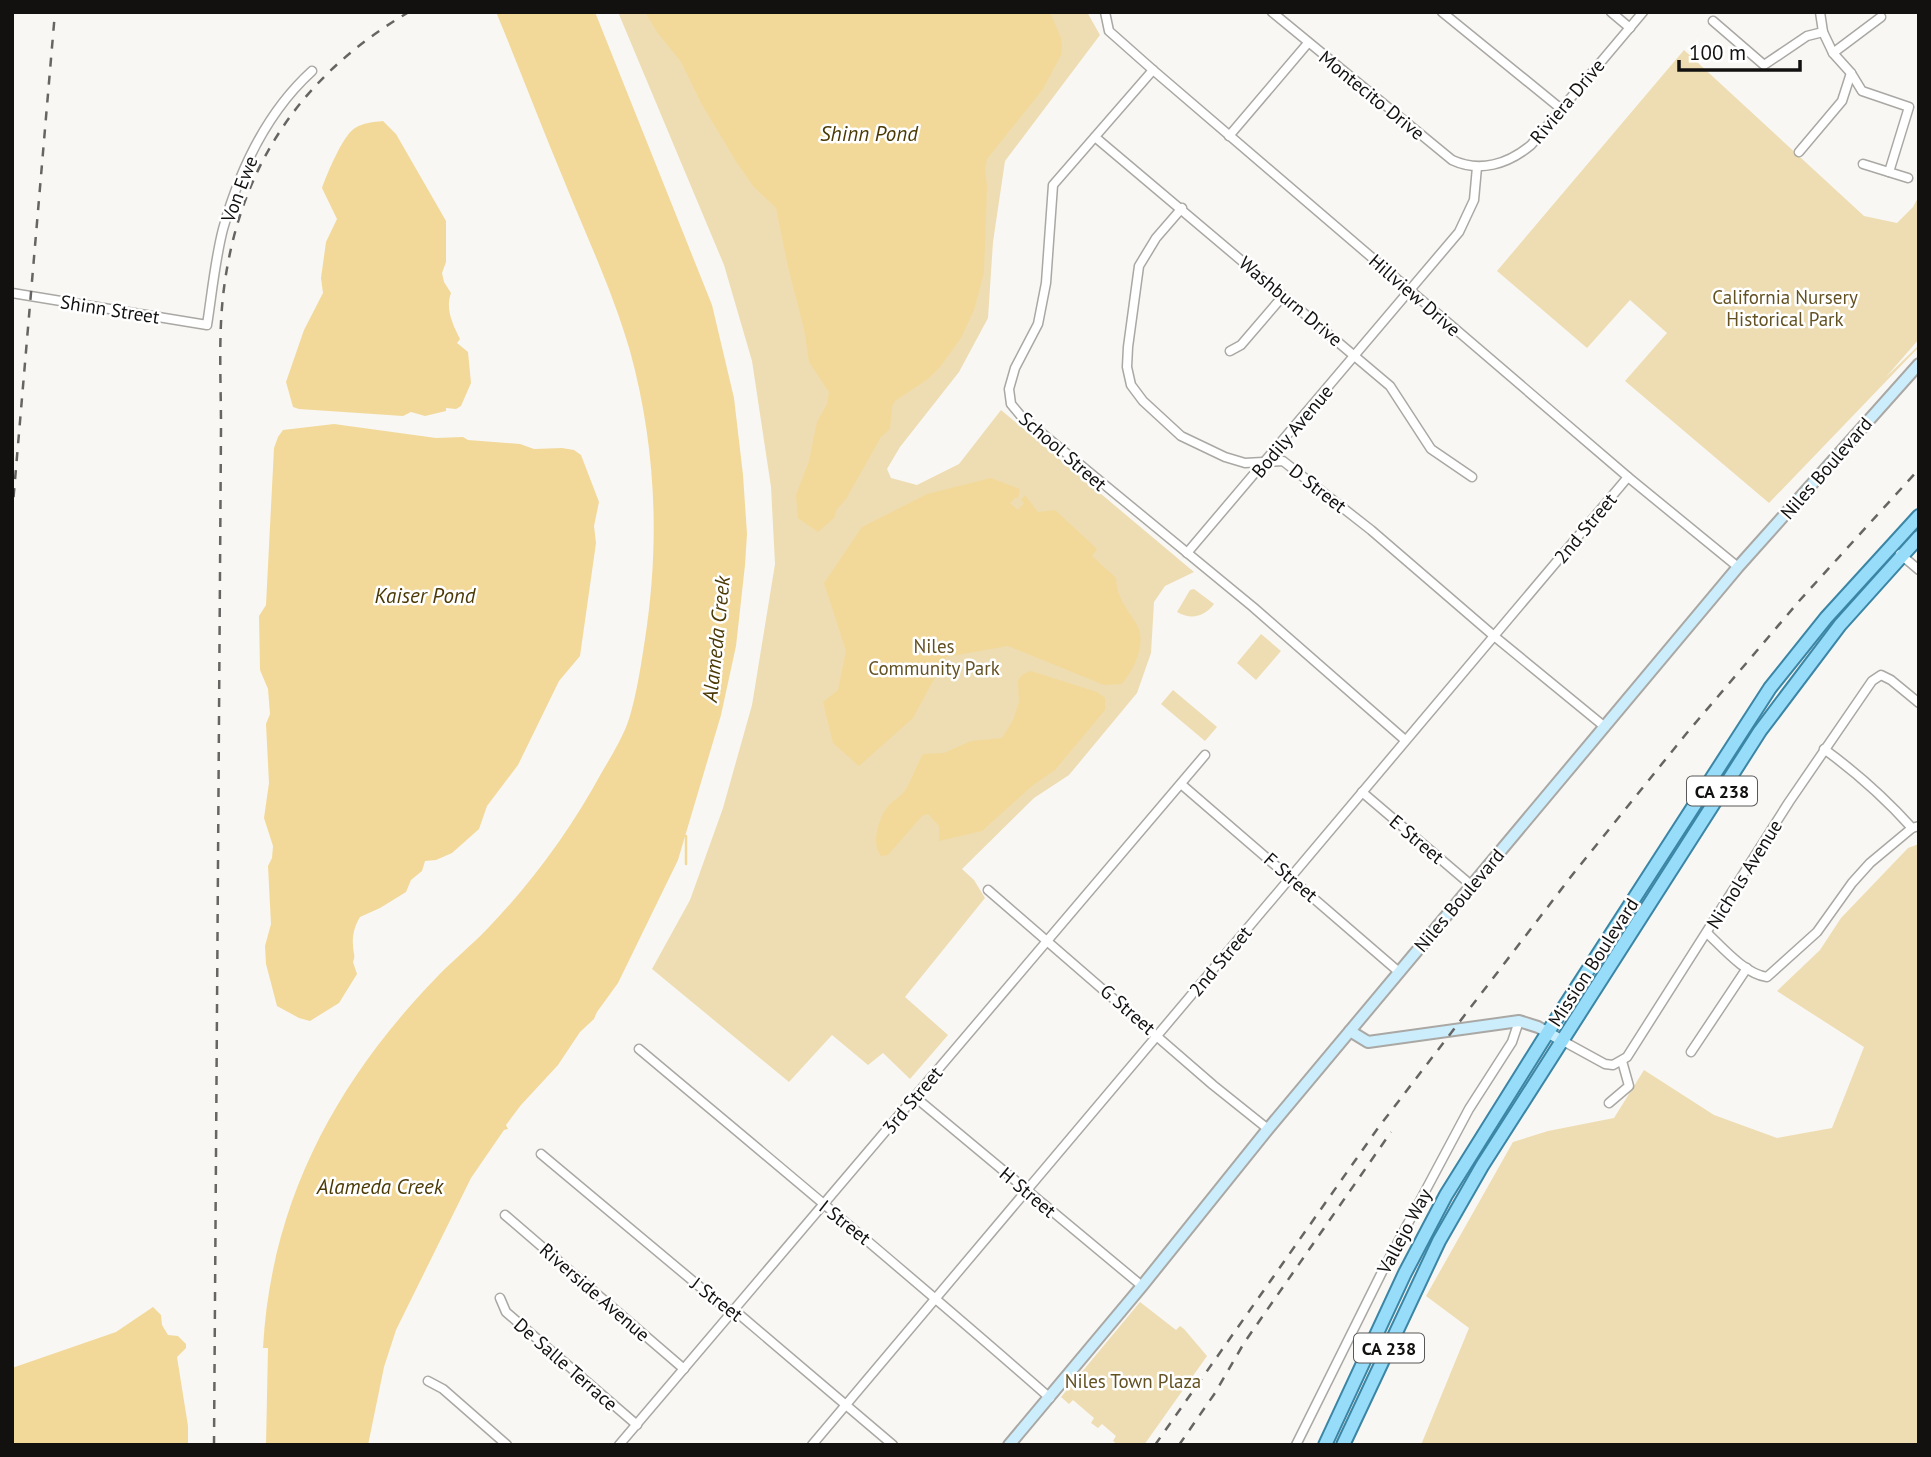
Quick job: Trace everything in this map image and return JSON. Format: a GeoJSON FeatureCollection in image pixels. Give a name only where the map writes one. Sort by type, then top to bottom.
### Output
{"type":"FeatureCollection","features":[{"type":"Feature","properties":{"kind":"main road","name":"Niles Boulevard"},"geometry":{"type":"LineString","coordinates":[[1009,1445],[1268,1129],[1738,568],[1919,364]]}},
{"type":"Feature","properties":{"kind":"main road","name":"Mission Boulevard"},"geometry":{"type":"LineString","coordinates":[[1325,1445],[1405,1273],[1446,1195],[1548,1032],[1770,688],[1826,618],[1919,516]]}},
{"type":"Feature","properties":{"kind":"main road","name":"Mission Boulevard"},"geometry":{"type":"LineString","coordinates":[[1343,1445],[1444,1231],[1482,1167],[1766,723],[1818,652],[1919,537]]}},
{"type":"Feature","properties":{"kind":"main road"},"geometry":{"type":"LineString","coordinates":[[1350,1031],[1368,1042],[1519,1021],[1532,1024],[1563,1041]]}},
{"type":"Feature","properties":{"kind":"main road"},"geometry":{"type":"LineString","coordinates":[[1365,1361],[1380,1367]]}},
{"type":"Feature","properties":{"kind":"street","name":"Hillview Drive"},"geometry":{"type":"LineString","coordinates":[[1105,12],[1109,31],[1153,71],[1738,568]]}},
{"type":"Feature","properties":{"kind":"street","name":"Montecito Drive"},"geometry":{"type":"LineString","coordinates":[[1272,12],[1452,160],[1477,167]]}},
{"type":"Feature","properties":{"kind":"street"},"geometry":{"type":"LineString","coordinates":[[1442,12],[1560,108]]}},
{"type":"Feature","properties":{"kind":"street"},"geometry":{"type":"LineString","coordinates":[[1611,12],[1630,28]]}},
{"type":"Feature","properties":{"kind":"street","name":"Riviera Drive"},"geometry":{"type":"LineString","coordinates":[[1477,167],[1504,163],[1531,145],[1643,12]]}},
{"type":"Feature","properties":{"kind":"street"},"geometry":{"type":"LineString","coordinates":[[1820,12],[1823,32],[1833,53],[1862,91],[1909,107],[1889,172]]}},
{"type":"Feature","properties":{"kind":"street"},"geometry":{"type":"LineString","coordinates":[[1833,53],[1881,17]]}},
{"type":"Feature","properties":{"kind":"street"},"geometry":{"type":"LineString","coordinates":[[1713,21],[1764,65],[1807,36],[1823,32]]}},
{"type":"Feature","properties":{"kind":"street"},"geometry":{"type":"LineString","coordinates":[[1229,136],[1308,43]]}},
{"type":"Feature","properties":{"kind":"street","name":"Von Ewe"},"geometry":{"type":"LineString","coordinates":[[207,325],[223,231],[238,184],[257,144],[276,113],[312,71]]}},
{"type":"Feature","properties":{"kind":"street","name":"School Street"},"geometry":{"type":"LineString","coordinates":[[1153,71],[1054,185],[1046,283],[1038,324],[1015,368],[1009,389],[1011,404],[1021,416],[1252,607],[1405,740]]}},
{"type":"Feature","properties":{"kind":"street"},"geometry":{"type":"LineString","coordinates":[[1799,152],[1842,101],[1851,74]]}},
{"type":"Feature","properties":{"kind":"street","name":"Washburn Drive"},"geometry":{"type":"LineString","coordinates":[[1096,137],[1390,386],[1431,449],[1472,477]]}},
{"type":"Feature","properties":{"kind":"street"},"geometry":{"type":"LineString","coordinates":[[1863,164],[1908,178]]}},
{"type":"Feature","properties":{"kind":"street","name":"Bodily Avenue"},"geometry":{"type":"LineString","coordinates":[[1187,553],[1459,232],[1474,200],[1477,167]]}},
{"type":"Feature","properties":{"kind":"street","name":"D Street"},"geometry":{"type":"LineString","coordinates":[[1182,208],[1156,238],[1139,267],[1127,367],[1131,385],[1143,401],[1181,436],[1235,460],[1245,463],[1283,461],[1371,530],[1605,727]]}},
{"type":"Feature","properties":{"kind":"street","name":"Shinn Street"},"geometry":{"type":"LineString","coordinates":[[12,293],[207,325]]}},
{"type":"Feature","properties":{"kind":"street"},"geometry":{"type":"LineString","coordinates":[[1230,351],[1241,345],[1283,296]]}},
{"type":"Feature","properties":{"kind":"street","name":"2nd Street"},"geometry":{"type":"LineString","coordinates":[[812,1445],[1628,477]]}},
{"type":"Feature","properties":{"kind":"street"},"geometry":{"type":"LineString","coordinates":[[1891,544],[1919,570]]}},
{"type":"Feature","properties":{"kind":"street","name":"Nichols Avenue"},"geometry":{"type":"LineString","coordinates":[[1622,1061],[1865,690],[1881,675],[1919,703]]}},
{"type":"Feature","properties":{"kind":"street"},"geometry":{"type":"LineString","coordinates":[[1707,933],[1747,968],[1759,976],[1767,977],[1817,932],[1870,863],[1915,827],[1860,775],[1824,749]]}},
{"type":"Feature","properties":{"kind":"street","name":"3rd Street"},"geometry":{"type":"LineString","coordinates":[[619,1445],[1205,755]]}},
{"type":"Feature","properties":{"kind":"street","name":"F Street"},"geometry":{"type":"LineString","coordinates":[[1181,784],[1291,876],[1399,972]]}},
{"type":"Feature","properties":{"kind":"street","name":"E Street"},"geometry":{"type":"LineString","coordinates":[[1362,792],[1472,885]]}},
{"type":"Feature","properties":{"kind":"street","name":"G Street"},"geometry":{"type":"LineString","coordinates":[[988,890],[1213,1085],[1268,1129]]}},
{"type":"Feature","properties":{"kind":"street"},"geometry":{"type":"LineString","coordinates":[[1691,1052],[1747,968]]}},
{"type":"Feature","properties":{"kind":"street","name":"Vallejo Way"},"geometry":{"type":"LineString","coordinates":[[1296,1445],[1388,1260],[1469,1110],[1512,1042],[1519,1021]]}},
{"type":"Feature","properties":{"kind":"street"},"geometry":{"type":"LineString","coordinates":[[1563,1041],[1605,1064],[1613,1065],[1622,1061],[1629,1086],[1609,1103]]}},
{"type":"Feature","properties":{"kind":"street","name":"I Street"},"geometry":{"type":"LineString","coordinates":[[639,1049],[880,1249],[1049,1398]]}},
{"type":"Feature","properties":{"kind":"street","name":"H Street"},"geometry":{"type":"LineString","coordinates":[[915,1097],[1142,1286]]}},
{"type":"Feature","properties":{"kind":"street","name":"J Street"},"geometry":{"type":"LineString","coordinates":[[541,1154],[724,1307],[740,1315],[893,1445]]}},
{"type":"Feature","properties":{"kind":"street","name":"Riverside Avenue"},"geometry":{"type":"LineString","coordinates":[[505,1216],[684,1369]]}},
{"type":"Feature","properties":{"kind":"street","name":"De Salle Terrace"},"geometry":{"type":"LineString","coordinates":[[500,1298],[506,1312],[637,1425]]}},
{"type":"Feature","properties":{"kind":"street"},"geometry":{"type":"LineString","coordinates":[[428,1381],[443,1389],[507,1445]]}},
{"type":"Feature","properties":{"kind":"green space","name":"Niles Community Park"},"geometry":{"type":"Polygon","coordinates":[[[618,12],[1087,12],[1100,35],[1005,161],[993,242],[988,318],[959,372],[900,447],[887,469],[891,478],[917,485],[959,464],[1001,410],[1194,572],[1165,586],[1154,602],[1151,653],[1137,693],[1069,775],[1034,798],[962,869],[974,880],[985,898],[905,997],[948,1035],[910,1079],[883,1053],[868,1065],[832,1035],[789,1082],[652,969],[690,900],[723,808],[752,705],[775,564],[771,487],[752,361],[724,265],[618,12]]]}},
{"type":"Feature","properties":{"kind":"green space","name":"California Nursery Historical Park"},"geometry":{"type":"Polygon","coordinates":[[[1684,50],[1864,216],[1897,223],[1913,207],[1919,196],[1919,339],[1886,377],[1919,347],[1769,503],[1625,381],[1667,333],[1630,300],[1587,348],[1497,271],[1684,50]]]}},
{"type":"Feature","properties":{"kind":"green space"},"geometry":{"type":"Polygon","coordinates":[[[1194,589],[1214,604],[1197,616],[1177,612],[1190,590],[1194,589]]]}},
{"type":"Feature","properties":{"kind":"green space"},"geometry":{"type":"Polygon","coordinates":[[[1261,634],[1281,651],[1256,680],[1237,663],[1261,634]]]}},
{"type":"Feature","properties":{"kind":"green space"},"geometry":{"type":"Polygon","coordinates":[[[1173,690],[1217,727],[1205,741],[1161,704],[1173,690]]]}},
{"type":"Feature","properties":{"kind":"green space"},"geometry":{"type":"Polygon","coordinates":[[[1919,844],[1919,1445],[1421,1445],[1469,1328],[1426,1296],[1513,1142],[1548,1131],[1614,1118],[1644,1070],[1714,1115],[1777,1138],[1832,1128],[1864,1047],[1777,991],[1820,950],[1841,918],[1908,848],[1919,844]]]}},
{"type":"Feature","properties":{"kind":"green space","name":"Niles Town Plaza"},"geometry":{"type":"Polygon","coordinates":[[[1140,1302],[1176,1330],[1180,1326],[1184,1329],[1207,1356],[1144,1445],[1118,1445],[1113,1441],[1116,1436],[1102,1424],[1098,1428],[1091,1423],[1094,1418],[1073,1400],[1069,1404],[1061,1397],[1140,1302]]]}},
{"type":"Feature","properties":{"kind":"water","name":"Alameda Creek"},"geometry":{"type":"Polygon","coordinates":[[[496,12],[595,12],[712,305],[734,398],[743,475],[747,534],[736,646],[721,715],[678,860],[618,983],[558,1065],[521,1105],[506,1125],[508,1129],[504,1130],[471,1178],[396,1330],[384,1367],[368,1445],[266,1445],[268,1348],[263,1348],[269,1294],[279,1243],[314,1148],[367,1060],[399,1019],[506,909],[564,834],[624,732],[642,659],[650,603],[654,530],[650,458],[639,387],[630,351],[607,285],[496,12]]]}},
{"type":"Feature","properties":{"kind":"water","name":"Shinn Pond"},"geometry":{"type":"Polygon","coordinates":[[[645,12],[1050,12],[1061,38],[1061,55],[1043,89],[987,159],[984,273],[974,310],[961,338],[928,379],[895,401],[890,429],[881,437],[834,518],[818,532],[798,518],[796,495],[809,461],[817,422],[827,404],[829,392],[809,362],[776,208],[753,186],[737,163],[701,103],[681,62],[645,12]]]}},
{"type":"Feature","properties":{"kind":"water"},"geometry":{"type":"Polygon","coordinates":[[[383,121],[396,134],[446,221],[446,262],[442,273],[451,293],[449,311],[460,339],[457,343],[468,352],[471,383],[461,406],[425,416],[411,412],[403,416],[299,409],[293,407],[286,382],[304,330],[323,293],[321,278],[326,242],[337,219],[322,188],[336,155],[350,132],[361,125],[383,121]]]}},
{"type":"Feature","properties":{"kind":"water","name":"Kaiser Pond"},"geometry":{"type":"Polygon","coordinates":[[[334,424],[436,438],[463,437],[468,440],[520,444],[534,449],[574,450],[581,455],[599,502],[580,656],[559,681],[518,765],[487,806],[479,829],[452,853],[436,860],[425,861],[422,871],[411,880],[406,892],[360,917],[353,938],[353,962],[357,974],[339,1003],[310,1021],[277,1006],[266,964],[265,946],[271,924],[268,866],[273,846],[264,818],[269,783],[266,724],[270,714],[268,689],[260,670],[259,616],[266,605],[274,448],[278,437],[283,430],[334,424]]]}},
{"type":"Feature","properties":{"kind":"water"},"geometry":{"type":"Polygon","coordinates":[[[991,478],[1020,489],[1018,498],[1010,503],[1018,510],[1024,503],[1021,500],[1025,495],[1038,512],[1055,510],[1097,549],[1092,556],[1116,578],[1120,597],[1139,630],[1140,647],[1135,663],[1122,684],[1104,685],[1008,646],[946,657],[913,718],[859,766],[833,743],[823,702],[838,690],[846,651],[824,583],[862,527],[927,494],[991,478]]]}},
{"type":"Feature","properties":{"kind":"water"},"geometry":{"type":"Polygon","coordinates":[[[1031,671],[1097,692],[1105,698],[1105,710],[1055,770],[1032,786],[982,831],[939,841],[939,826],[928,814],[922,816],[888,855],[881,856],[876,844],[879,822],[890,804],[906,789],[923,754],[944,753],[971,741],[1002,738],[1013,720],[1019,702],[1018,680],[1031,671]]]}},
{"type":"Feature","properties":{"kind":"water"},"geometry":{"type":"Polygon","coordinates":[[[153,1307],[161,1315],[162,1325],[168,1335],[178,1336],[186,1344],[186,1348],[177,1357],[188,1426],[188,1445],[12,1445],[12,1368],[116,1332],[153,1307]]]}},
{"type":"Feature","properties":{"kind":"waterway"},"geometry":{"type":"LineString","coordinates":[[686,836],[686,864]]}},
{"type":"Feature","properties":{"kind":"railway"},"geometry":{"type":"LineString","coordinates":[[12,515],[55,12]]}},
{"type":"Feature","properties":{"kind":"railway"},"geometry":{"type":"LineString","coordinates":[[214,1445],[220,358],[224,288],[232,243],[245,202],[262,163],[283,127],[308,94],[338,64],[371,37],[409,12]]}},
{"type":"Feature","properties":{"kind":"railway"},"geometry":{"type":"LineString","coordinates":[[1155,1445],[1378,1128],[1573,874],[1686,734],[1800,600],[1919,469]]}},
{"type":"Feature","properties":{"kind":"railway"},"geometry":{"type":"LineString","coordinates":[[1179,1445],[1215,1393],[1244,1343],[1391,1132]]}}]}
